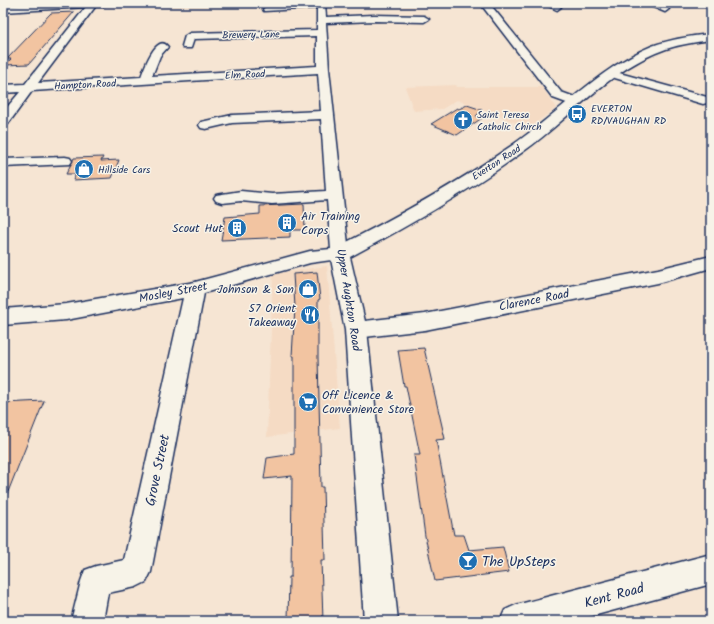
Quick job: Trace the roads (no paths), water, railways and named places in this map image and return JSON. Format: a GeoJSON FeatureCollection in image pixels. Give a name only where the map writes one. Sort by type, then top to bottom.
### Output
{"type":"FeatureCollection","features":[{"type":"Feature","properties":{"kind":"main road"},"geometry":{"type":"LineString","coordinates":[[3,9],[103,3]]}},
{"type":"Feature","properties":{"kind":"main road","name":"Everton Road"},"geometry":{"type":"LineString","coordinates":[[340,254],[383,232],[457,188],[521,146],[623,66],[655,49],[692,39],[711,38]]}},
{"type":"Feature","properties":{"kind":"main road","name":"Upper Aughton Road"},"geometry":{"type":"LineString","coordinates":[[340,254],[356,330],[381,621]]}},
{"type":"Feature","properties":{"kind":"street"},"geometry":{"type":"LineString","coordinates":[[3,121],[94,3]]}},
{"type":"Feature","properties":{"kind":"street"},"geometry":{"type":"LineString","coordinates":[[484,3],[557,95],[576,102]]}},
{"type":"Feature","properties":{"kind":"street"},"geometry":{"type":"LineString","coordinates":[[546,3],[557,7]]}},
{"type":"Feature","properties":{"kind":"street"},"geometry":{"type":"LineString","coordinates":[[633,3],[653,3],[665,8]]}},
{"type":"Feature","properties":{"kind":"street"},"geometry":{"type":"LineString","coordinates":[[267,8],[321,4]]}},
{"type":"Feature","properties":{"kind":"street","name":"Upper Aughton Road"},"geometry":{"type":"LineString","coordinates":[[321,4],[323,69],[340,254]]}},
{"type":"Feature","properties":{"kind":"street"},"geometry":{"type":"LineString","coordinates":[[322,27],[374,18],[397,20],[424,19]]}},
{"type":"Feature","properties":{"kind":"street","name":"Brewery Lane"},"geometry":{"type":"LineString","coordinates":[[187,46],[190,36],[276,33],[322,27]]}},
{"type":"Feature","properties":{"kind":"street"},"geometry":{"type":"LineString","coordinates":[[145,80],[155,55],[163,47],[162,46]]}},
{"type":"Feature","properties":{"kind":"street","name":"Elm Road"},"geometry":{"type":"LineString","coordinates":[[167,79],[323,69]]}},
{"type":"Feature","properties":{"kind":"street"},"geometry":{"type":"LineString","coordinates":[[612,74],[703,100]]}},
{"type":"Feature","properties":{"kind":"street","name":"Hampton Road"},"geometry":{"type":"LineString","coordinates":[[3,89],[167,79]]}},
{"type":"Feature","properties":{"kind":"street"},"geometry":{"type":"LineString","coordinates":[[206,125],[232,119],[327,115]]}},
{"type":"Feature","properties":{"kind":"street"},"geometry":{"type":"LineString","coordinates":[[3,163],[65,161]]}},
{"type":"Feature","properties":{"kind":"street"},"geometry":{"type":"LineString","coordinates":[[222,198],[241,196],[272,199],[335,195]]}},
{"type":"Feature","properties":{"kind":"street","name":"Mosley Street"},"geometry":{"type":"LineString","coordinates":[[3,317],[66,312],[195,289],[310,257],[340,254]]}},
{"type":"Feature","properties":{"kind":"street","name":"Clarence Road"},"geometry":{"type":"LineString","coordinates":[[356,330],[425,322],[658,276],[711,262]]}},
{"type":"Feature","properties":{"kind":"street","name":"Grove Street"},"geometry":{"type":"LineString","coordinates":[[87,621],[96,580],[136,572],[195,289]]}},
{"type":"Feature","properties":{"kind":"street","name":"Kent Road"},"geometry":{"type":"LineString","coordinates":[[516,621],[711,569]]}},
{"type":"Feature","properties":{"kind":"place","name":"EVERTON RD/VAUGHAN RD"},"geometry":{"type":"Point","coordinates":[577,114]}},
{"type":"Feature","properties":{"kind":"place","name":"Saint Teresa Catholic Chirch"},"geometry":{"type":"Point","coordinates":[463,120]}},
{"type":"Feature","properties":{"kind":"place","name":"Hillside Cars"},"geometry":{"type":"Point","coordinates":[84,169]}},
{"type":"Feature","properties":{"kind":"place","name":"Air Training Corps"},"geometry":{"type":"Point","coordinates":[287,223]}},
{"type":"Feature","properties":{"kind":"place","name":"Scout Hut"},"geometry":{"type":"Point","coordinates":[237,228]}},
{"type":"Feature","properties":{"kind":"place","name":"Johnson & Son"},"geometry":{"type":"Point","coordinates":[308,289]}},
{"type":"Feature","properties":{"kind":"place","name":"57 Orient Takeaway"},"geometry":{"type":"Point","coordinates":[310,315]}},
{"type":"Feature","properties":{"kind":"place","name":"Off Licence & Convenience Store"},"geometry":{"type":"Point","coordinates":[308,402]}},
{"type":"Feature","properties":{"kind":"place","name":"The UpSteps"},"geometry":{"type":"Point","coordinates":[468,561]}}]}
